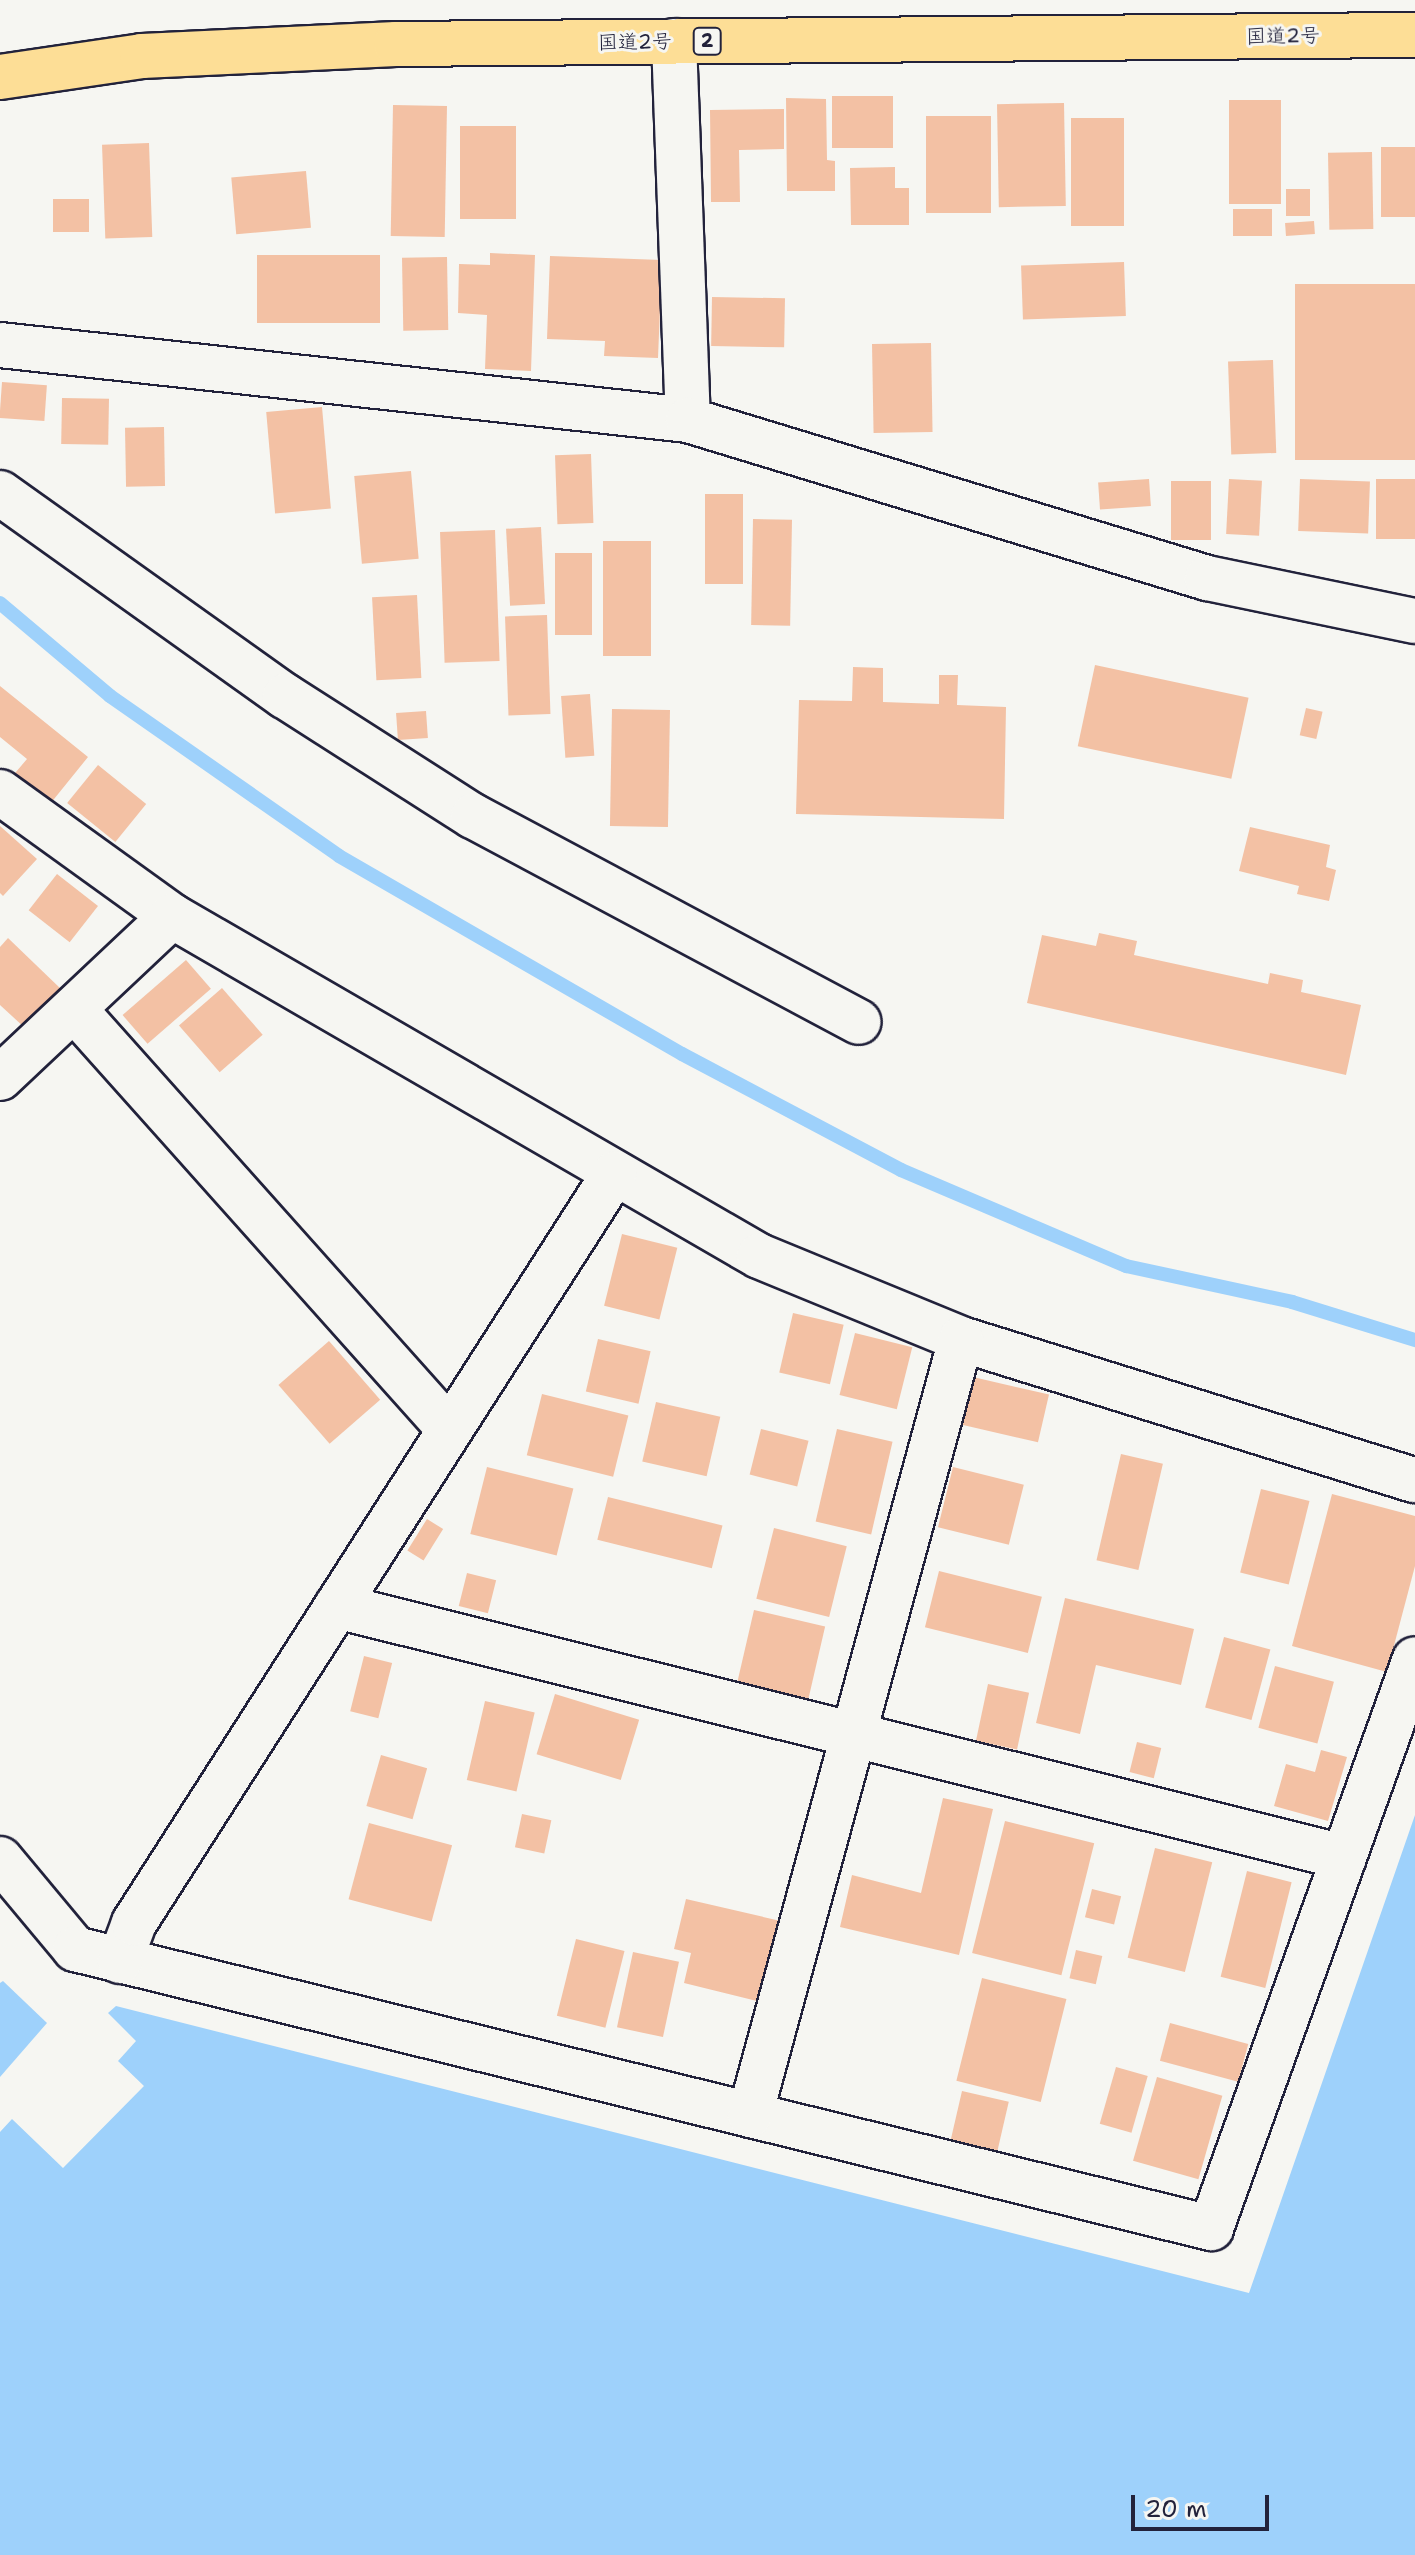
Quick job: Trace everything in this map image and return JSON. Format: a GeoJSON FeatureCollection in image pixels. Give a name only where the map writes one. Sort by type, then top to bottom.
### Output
{"type":"FeatureCollection","features":[{"type":"Feature","properties":{"kind":"highway","name":"国道2号"},"geometry":{"type":"LineString","coordinates":[[0,77],[142,56],[396,44],[1415,35]]}},
{"type":"Feature","properties":{"kind":"street"},"geometry":{"type":"LineString","coordinates":[[674,41],[688,420]]}},
{"type":"Feature","properties":{"kind":"street"},"geometry":{"type":"LineString","coordinates":[[0,345],[688,420],[1207,578],[1415,621]]}},
{"type":"Feature","properties":{"kind":"street"},"geometry":{"type":"LineString","coordinates":[[0,493],[285,696],[473,816],[858,1022]]}},
{"type":"Feature","properties":{"kind":"street"},"geometry":{"type":"LineString","coordinates":[[0,792],[172,916],[759,1256],[961,1339],[1415,1480]]}},
{"type":"Feature","properties":{"kind":"street"},"geometry":{"type":"LineString","coordinates":[[0,1078],[172,916]]}},
{"type":"Feature","properties":{"kind":"street"},"geometry":{"type":"LineString","coordinates":[[74,1009],[450,1430]]}},
{"type":"Feature","properties":{"kind":"street"},"geometry":{"type":"LineString","coordinates":[[120,1961],[134,1923],[614,1174]]}},
{"type":"Feature","properties":{"kind":"street"},"geometry":{"type":"LineString","coordinates":[[750,2115],[961,1339]]}},
{"type":"Feature","properties":{"kind":"street"},"geometry":{"type":"LineString","coordinates":[[337,1606],[1344,1857]]}},
{"type":"Feature","properties":{"kind":"street"},"geometry":{"type":"LineString","coordinates":[[0,1859],[75,1949],[1211,2228],[1415,1659]]}},
{"type":"Feature","properties":{"kind":"water"},"geometry":{"type":"Polygon","coordinates":[[[1415,1815],[1415,2555],[0,2555],[0,2132],[12,2119],[63,2168],[144,2086],[118,2061],[136,2041],[108,2013],[116,2006],[1249,2293],[1415,1815]]]}},
{"type":"Feature","properties":{"kind":"water"},"geometry":{"type":"Polygon","coordinates":[[[3,1981],[47,2023],[0,2077],[0,1983],[3,1981]]]}},
{"type":"Feature","properties":{"kind":"building"},"geometry":{"type":"Polygon","coordinates":[[[832,96],[893,96],[893,148],[832,148],[832,96]]]}},
{"type":"Feature","properties":{"kind":"building"},"geometry":{"type":"Polygon","coordinates":[[[786,98],[826,99],[827,160],[835,161],[835,191],[787,191],[786,98]]]}},
{"type":"Feature","properties":{"kind":"building"},"geometry":{"type":"Polygon","coordinates":[[[1229,100],[1281,100],[1281,204],[1229,204],[1229,100]]]}},
{"type":"Feature","properties":{"kind":"building"},"geometry":{"type":"Polygon","coordinates":[[[1064,103],[1066,206],[999,207],[997,104],[1064,103]]]}},
{"type":"Feature","properties":{"kind":"building"},"geometry":{"type":"Polygon","coordinates":[[[393,105],[447,106],[445,237],[391,236],[393,105]]]}},
{"type":"Feature","properties":{"kind":"building"},"geometry":{"type":"Polygon","coordinates":[[[784,109],[784,149],[739,150],[740,202],[711,202],[710,110],[784,109]]]}},
{"type":"Feature","properties":{"kind":"building"},"geometry":{"type":"Polygon","coordinates":[[[926,116],[991,116],[991,213],[926,213],[926,116]]]}},
{"type":"Feature","properties":{"kind":"building"},"geometry":{"type":"Polygon","coordinates":[[[1071,118],[1124,118],[1124,226],[1071,226],[1071,118]]]}},
{"type":"Feature","properties":{"kind":"building"},"geometry":{"type":"Polygon","coordinates":[[[460,126],[516,126],[516,219],[460,219],[460,126]]]}},
{"type":"Feature","properties":{"kind":"building"},"geometry":{"type":"Polygon","coordinates":[[[149,143],[152,237],[105,239],[102,145],[149,143]]]}},
{"type":"Feature","properties":{"kind":"building"},"geometry":{"type":"Polygon","coordinates":[[[1381,147],[1415,147],[1415,217],[1381,217],[1381,147]]]}},
{"type":"Feature","properties":{"kind":"building"},"geometry":{"type":"Polygon","coordinates":[[[1372,152],[1373,229],[1329,230],[1328,153],[1372,152]]]}},
{"type":"Feature","properties":{"kind":"building"},"geometry":{"type":"Polygon","coordinates":[[[895,167],[895,188],[909,188],[909,225],[851,225],[850,168],[895,167]]]}},
{"type":"Feature","properties":{"kind":"building"},"geometry":{"type":"Polygon","coordinates":[[[306,171],[311,228],[236,234],[231,178],[306,171]]]}},
{"type":"Feature","properties":{"kind":"building"},"geometry":{"type":"Polygon","coordinates":[[[1286,189],[1310,189],[1310,216],[1286,216],[1286,189]]]}},
{"type":"Feature","properties":{"kind":"building"},"geometry":{"type":"Polygon","coordinates":[[[53,199],[89,199],[89,232],[53,232],[53,199]]]}},
{"type":"Feature","properties":{"kind":"building"},"geometry":{"type":"Polygon","coordinates":[[[1233,209],[1272,209],[1272,236],[1233,236],[1233,209]]]}},
{"type":"Feature","properties":{"kind":"building"},"geometry":{"type":"Polygon","coordinates":[[[1314,221],[1315,234],[1286,236],[1285,223],[1314,221]]]}},
{"type":"Feature","properties":{"kind":"building"},"geometry":{"type":"Polygon","coordinates":[[[490,253],[535,255],[531,371],[485,369],[487,315],[458,313],[459,264],[490,265],[490,253]]]}},
{"type":"Feature","properties":{"kind":"building"},"geometry":{"type":"Polygon","coordinates":[[[257,255],[380,255],[380,323],[257,323],[257,255]]]}},
{"type":"Feature","properties":{"kind":"building"},"geometry":{"type":"Polygon","coordinates":[[[550,256],[662,260],[658,358],[604,356],[605,341],[547,339],[550,256]]]}},
{"type":"Feature","properties":{"kind":"building"},"geometry":{"type":"Polygon","coordinates":[[[447,257],[448,330],[403,331],[402,258],[447,257]]]}},
{"type":"Feature","properties":{"kind":"building"},"geometry":{"type":"Polygon","coordinates":[[[1124,262],[1126,316],[1023,320],[1021,266],[1124,262]]]}},
{"type":"Feature","properties":{"kind":"building"},"geometry":{"type":"Polygon","coordinates":[[[1295,284],[1415,284],[1415,460],[1295,460],[1295,284]]]}},
{"type":"Feature","properties":{"kind":"building"},"geometry":{"type":"Polygon","coordinates":[[[712,297],[785,298],[784,347],[711,346],[712,297]]]}},
{"type":"Feature","properties":{"kind":"building"},"geometry":{"type":"Polygon","coordinates":[[[931,343],[933,432],[874,433],[872,344],[931,343]]]}},
{"type":"Feature","properties":{"kind":"building"},"geometry":{"type":"Polygon","coordinates":[[[1273,360],[1276,453],[1231,455],[1228,362],[1273,360]]]}},
{"type":"Feature","properties":{"kind":"building"},"geometry":{"type":"Polygon","coordinates":[[[2,382],[47,385],[44,421],[0,418],[2,382]]]}},
{"type":"Feature","properties":{"kind":"building"},"geometry":{"type":"Polygon","coordinates":[[[62,398],[109,399],[108,445],[61,444],[62,398]]]}},
{"type":"Feature","properties":{"kind":"building"},"geometry":{"type":"Polygon","coordinates":[[[322,407],[331,509],[275,513],[266,412],[322,407]]]}},
{"type":"Feature","properties":{"kind":"building"},"geometry":{"type":"Polygon","coordinates":[[[164,427],[165,486],[126,487],[125,428],[164,427]]]}},
{"type":"Feature","properties":{"kind":"building"},"geometry":{"type":"Polygon","coordinates":[[[591,454],[593,523],[557,524],[555,455],[591,454]]]}},
{"type":"Feature","properties":{"kind":"building"},"geometry":{"type":"Polygon","coordinates":[[[411,471],[419,559],[362,564],[354,476],[411,471]]]}},
{"type":"Feature","properties":{"kind":"building"},"geometry":{"type":"Polygon","coordinates":[[[1149,479],[1151,506],[1100,509],[1098,483],[1149,479]]]}},
{"type":"Feature","properties":{"kind":"building"},"geometry":{"type":"Polygon","coordinates":[[[1229,479],[1262,481],[1259,536],[1226,534],[1229,479]]]}},
{"type":"Feature","properties":{"kind":"building"},"geometry":{"type":"Polygon","coordinates":[[[1300,479],[1370,481],[1368,533],[1298,531],[1300,479]]]}},
{"type":"Feature","properties":{"kind":"building"},"geometry":{"type":"Polygon","coordinates":[[[1376,479],[1415,479],[1415,539],[1376,539],[1376,479]]]}},
{"type":"Feature","properties":{"kind":"building"},"geometry":{"type":"Polygon","coordinates":[[[1171,481],[1211,481],[1211,540],[1171,540],[1171,481]]]}},
{"type":"Feature","properties":{"kind":"building"},"geometry":{"type":"Polygon","coordinates":[[[705,494],[743,494],[743,584],[705,584],[705,494]]]}},
{"type":"Feature","properties":{"kind":"building"},"geometry":{"type":"Polygon","coordinates":[[[753,519],[792,520],[790,626],[751,625],[753,519]]]}},
{"type":"Feature","properties":{"kind":"building"},"geometry":{"type":"Polygon","coordinates":[[[541,527],[545,604],[510,606],[506,529],[541,527]]]}},
{"type":"Feature","properties":{"kind":"building"},"geometry":{"type":"Polygon","coordinates":[[[495,530],[500,661],[445,663],[440,532],[495,530]]]}},
{"type":"Feature","properties":{"kind":"building"},"geometry":{"type":"Polygon","coordinates":[[[603,541],[651,541],[651,656],[603,656],[603,541]]]}},
{"type":"Feature","properties":{"kind":"building"},"geometry":{"type":"Polygon","coordinates":[[[555,553],[592,553],[592,635],[555,635],[555,553]]]}},
{"type":"Feature","properties":{"kind":"building"},"geometry":{"type":"Polygon","coordinates":[[[417,595],[421,678],[376,680],[372,597],[417,595]]]}},
{"type":"Feature","properties":{"kind":"building"},"geometry":{"type":"Polygon","coordinates":[[[547,615],[550,714],[508,715],[505,616],[547,615]]]}},
{"type":"Feature","properties":{"kind":"building"},"geometry":{"type":"Polygon","coordinates":[[[1095,665],[1249,698],[1231,779],[1078,746],[1095,665]]]}},
{"type":"Feature","properties":{"kind":"building"},"geometry":{"type":"Polygon","coordinates":[[[853,667],[883,668],[883,702],[939,704],[939,675],[958,675],[957,705],[1006,707],[1004,819],[796,814],[799,700],[852,701],[853,667]]]}},
{"type":"Feature","properties":{"kind":"building"},"geometry":{"type":"Polygon","coordinates":[[[0,686],[88,757],[46,809],[10,779],[27,759],[0,737],[0,686]]]}},
{"type":"Feature","properties":{"kind":"building"},"geometry":{"type":"Polygon","coordinates":[[[590,694],[594,756],[565,758],[561,696],[590,694]]]}},
{"type":"Feature","properties":{"kind":"building"},"geometry":{"type":"Polygon","coordinates":[[[1306,708],[1323,712],[1316,739],[1300,735],[1306,708]]]}},
{"type":"Feature","properties":{"kind":"building"},"geometry":{"type":"Polygon","coordinates":[[[612,709],[670,710],[668,827],[610,826],[612,709]]]}},
{"type":"Feature","properties":{"kind":"building"},"geometry":{"type":"Polygon","coordinates":[[[426,711],[428,738],[398,740],[396,713],[426,711]]]}},
{"type":"Feature","properties":{"kind":"building"},"geometry":{"type":"Polygon","coordinates":[[[98,765],[146,804],[115,842],[67,803],[98,765]]]}},
{"type":"Feature","properties":{"kind":"building"},"geometry":{"type":"Polygon","coordinates":[[[0,826],[37,859],[3,896],[0,893],[0,826]]]}},
{"type":"Feature","properties":{"kind":"building"},"geometry":{"type":"Polygon","coordinates":[[[1250,827],[1330,845],[1326,867],[1336,870],[1329,901],[1297,894],[1299,886],[1239,871],[1250,827]]]}},
{"type":"Feature","properties":{"kind":"building"},"geometry":{"type":"Polygon","coordinates":[[[57,874],[98,906],[70,942],[29,910],[57,874]]]}},
{"type":"Feature","properties":{"kind":"building"},"geometry":{"type":"Polygon","coordinates":[[[1099,933],[1137,941],[1134,955],[1268,984],[1270,973],[1303,980],[1301,992],[1361,1005],[1346,1075],[1027,1003],[1042,935],[1096,946],[1099,933]]]}},
{"type":"Feature","properties":{"kind":"building"},"geometry":{"type":"Polygon","coordinates":[[[8,938],[62,990],[25,1028],[0,1005],[0,947],[8,938]]]}},
{"type":"Feature","properties":{"kind":"building"},"geometry":{"type":"Polygon","coordinates":[[[186,960],[211,989],[148,1044],[123,1015],[186,960]]]}},
{"type":"Feature","properties":{"kind":"building"},"geometry":{"type":"Polygon","coordinates":[[[222,988],[263,1035],[220,1072],[179,1025],[222,988]]]}},
{"type":"Feature","properties":{"kind":"building"},"geometry":{"type":"Polygon","coordinates":[[[622,1234],[677,1248],[659,1320],[604,1306],[622,1234]]]}},
{"type":"Feature","properties":{"kind":"building"},"geometry":{"type":"Polygon","coordinates":[[[793,1313],[844,1325],[830,1384],[779,1372],[793,1313]]]}},
{"type":"Feature","properties":{"kind":"building"},"geometry":{"type":"Polygon","coordinates":[[[855,1333],[912,1347],[897,1409],[840,1395],[855,1333]]]}},
{"type":"Feature","properties":{"kind":"building"},"geometry":{"type":"Polygon","coordinates":[[[598,1339],[651,1351],[638,1404],[586,1392],[598,1339]]]}},
{"type":"Feature","properties":{"kind":"building"},"geometry":{"type":"Polygon","coordinates":[[[329,1341],[380,1400],[330,1444],[278,1385],[329,1341]]]}},
{"type":"Feature","properties":{"kind":"building"},"geometry":{"type":"Polygon","coordinates":[[[973,1377],[1049,1395],[1038,1442],[962,1425],[973,1377]]]}},
{"type":"Feature","properties":{"kind":"building"},"geometry":{"type":"Polygon","coordinates":[[[542,1394],[628,1416],[613,1477],[527,1455],[542,1394]]]}},
{"type":"Feature","properties":{"kind":"building"},"geometry":{"type":"Polygon","coordinates":[[[656,1402],[720,1417],[707,1476],[642,1461],[656,1402]]]}},
{"type":"Feature","properties":{"kind":"building"},"geometry":{"type":"Polygon","coordinates":[[[761,1429],[809,1441],[797,1486],[750,1475],[761,1429]]]}},
{"type":"Feature","properties":{"kind":"building"},"geometry":{"type":"Polygon","coordinates":[[[837,1429],[893,1442],[871,1534],[816,1522],[837,1429]]]}},
{"type":"Feature","properties":{"kind":"building"},"geometry":{"type":"Polygon","coordinates":[[[1121,1454],[1163,1464],[1138,1570],[1096,1560],[1121,1454]]]}},
{"type":"Feature","properties":{"kind":"building"},"geometry":{"type":"Polygon","coordinates":[[[487,1467],[573,1489],[557,1555],[470,1534],[487,1467]]]}},
{"type":"Feature","properties":{"kind":"building"},"geometry":{"type":"Polygon","coordinates":[[[953,1467],[1024,1485],[1009,1545],[938,1527],[953,1467]]]}},
{"type":"Feature","properties":{"kind":"building"},"geometry":{"type":"Polygon","coordinates":[[[1261,1489],[1310,1501],[1289,1585],[1240,1572],[1261,1489]]]}},
{"type":"Feature","properties":{"kind":"building"},"geometry":{"type":"Polygon","coordinates":[[[1332,1494],[1415,1516],[1415,1566],[1387,1672],[1292,1646],[1332,1494]]]}},
{"type":"Feature","properties":{"kind":"building"},"geometry":{"type":"Polygon","coordinates":[[[608,1497],[722,1526],[712,1568],[597,1540],[608,1497]]]}},
{"type":"Feature","properties":{"kind":"building"},"geometry":{"type":"Polygon","coordinates":[[[427,1519],[443,1529],[424,1560],[407,1550],[427,1519]]]}},
{"type":"Feature","properties":{"kind":"building"},"geometry":{"type":"Polygon","coordinates":[[[774,1528],[847,1546],[829,1617],[756,1599],[774,1528]]]}},
{"type":"Feature","properties":{"kind":"building"},"geometry":{"type":"Polygon","coordinates":[[[939,1571],[1042,1597],[1028,1653],[925,1627],[939,1571]]]}},
{"type":"Feature","properties":{"kind":"building"},"geometry":{"type":"Polygon","coordinates":[[[467,1573],[496,1580],[488,1613],[459,1606],[467,1573]]]}},
{"type":"Feature","properties":{"kind":"building"},"geometry":{"type":"Polygon","coordinates":[[[1065,1598],[1194,1629],[1181,1685],[1096,1665],[1080,1734],[1036,1723],[1065,1598]]]}},
{"type":"Feature","properties":{"kind":"building"},"geometry":{"type":"Polygon","coordinates":[[[754,1610],[825,1626],[808,1699],[737,1683],[754,1610]]]}},
{"type":"Feature","properties":{"kind":"building"},"geometry":{"type":"Polygon","coordinates":[[[1224,1637],[1270,1649],[1251,1720],[1205,1708],[1224,1637]]]}},
{"type":"Feature","properties":{"kind":"building"},"geometry":{"type":"Polygon","coordinates":[[[364,1656],[392,1663],[378,1718],[350,1711],[364,1656]]]}},
{"type":"Feature","properties":{"kind":"building"},"geometry":{"type":"Polygon","coordinates":[[[1275,1666],[1334,1682],[1317,1744],[1258,1728],[1275,1666]]]}},
{"type":"Feature","properties":{"kind":"building"},"geometry":{"type":"Polygon","coordinates":[[[988,1684],[1029,1693],[1017,1749],[976,1741],[988,1684]]]}},
{"type":"Feature","properties":{"kind":"building"},"geometry":{"type":"Polygon","coordinates":[[[555,1694],[639,1720],[621,1780],[537,1754],[555,1694]]]}},
{"type":"Feature","properties":{"kind":"building"},"geometry":{"type":"Polygon","coordinates":[[[485,1701],[535,1712],[516,1791],[467,1780],[485,1701]]]}},
{"type":"Feature","properties":{"kind":"building"},"geometry":{"type":"Polygon","coordinates":[[[1137,1742],[1161,1748],[1154,1778],[1130,1772],[1137,1742]]]}},
{"type":"Feature","properties":{"kind":"building"},"geometry":{"type":"Polygon","coordinates":[[[1321,1750],[1347,1757],[1328,1821],[1274,1806],[1286,1764],[1315,1772],[1321,1750]]]}},
{"type":"Feature","properties":{"kind":"building"},"geometry":{"type":"Polygon","coordinates":[[[381,1755],[427,1768],[413,1819],[366,1806],[381,1755]]]}},
{"type":"Feature","properties":{"kind":"building"},"geometry":{"type":"Polygon","coordinates":[[[943,1798],[993,1809],[959,1955],[840,1927],[852,1875],[921,1893],[943,1798]]]}},
{"type":"Feature","properties":{"kind":"building"},"geometry":{"type":"Polygon","coordinates":[[[522,1814],[551,1820],[544,1853],[515,1847],[522,1814]]]}},
{"type":"Feature","properties":{"kind":"building"},"geometry":{"type":"Polygon","coordinates":[[[1005,1821],[1094,1843],[1061,1975],[972,1953],[1005,1821]]]}},
{"type":"Feature","properties":{"kind":"building"},"geometry":{"type":"Polygon","coordinates":[[[369,1823],[452,1845],[432,1922],[349,1899],[369,1823]]]}},
{"type":"Feature","properties":{"kind":"building"},"geometry":{"type":"Polygon","coordinates":[[[1155,1848],[1212,1862],[1185,1972],[1128,1958],[1155,1848]]]}},
{"type":"Feature","properties":{"kind":"building"},"geometry":{"type":"Polygon","coordinates":[[[1247,1871],[1292,1882],[1265,1988],[1221,1977],[1247,1871]]]}},
{"type":"Feature","properties":{"kind":"building"},"geometry":{"type":"Polygon","coordinates":[[[1092,1889],[1121,1896],[1114,1924],[1085,1917],[1092,1889]]]}},
{"type":"Feature","properties":{"kind":"building"},"geometry":{"type":"Polygon","coordinates":[[[686,1899],[785,1922],[765,2003],[684,1983],[691,1953],[674,1949],[686,1899]]]}},
{"type":"Feature","properties":{"kind":"building"},"geometry":{"type":"Polygon","coordinates":[[[576,1939],[625,1951],[605,2028],[557,2016],[576,1939]]]}},
{"type":"Feature","properties":{"kind":"building"},"geometry":{"type":"Polygon","coordinates":[[[1076,1950],[1102,1956],[1096,1984],[1069,1978],[1076,1950]]]}},
{"type":"Feature","properties":{"kind":"building"},"geometry":{"type":"Polygon","coordinates":[[[633,1952],[679,1962],[663,2037],[617,2027],[633,1952]]]}},
{"type":"Feature","properties":{"kind":"building"},"geometry":{"type":"Polygon","coordinates":[[[982,1978],[1066,1999],[1041,2102],[956,2081],[982,1978]]]}},
{"type":"Feature","properties":{"kind":"building"},"geometry":{"type":"Polygon","coordinates":[[[1170,2023],[1248,2044],[1238,2082],[1160,2061],[1170,2023]]]}},
{"type":"Feature","properties":{"kind":"building"},"geometry":{"type":"Polygon","coordinates":[[[1116,2067],[1148,2076],[1131,2133],[1100,2124],[1116,2067]]]}},
{"type":"Feature","properties":{"kind":"building"},"geometry":{"type":"Polygon","coordinates":[[[1157,2077],[1222,2096],[1198,2179],[1133,2161],[1157,2077]]]}},
{"type":"Feature","properties":{"kind":"building"},"geometry":{"type":"Polygon","coordinates":[[[962,2091],[1009,2102],[998,2151],[951,2140],[962,2091]]]}},
{"type":"Feature","properties":{"kind":"waterway"},"geometry":{"type":"LineString","coordinates":[[0,603],[110,696],[339,856],[682,1054],[901,1170],[1126,1266],[1292,1302],[1415,1340]]}}]}
